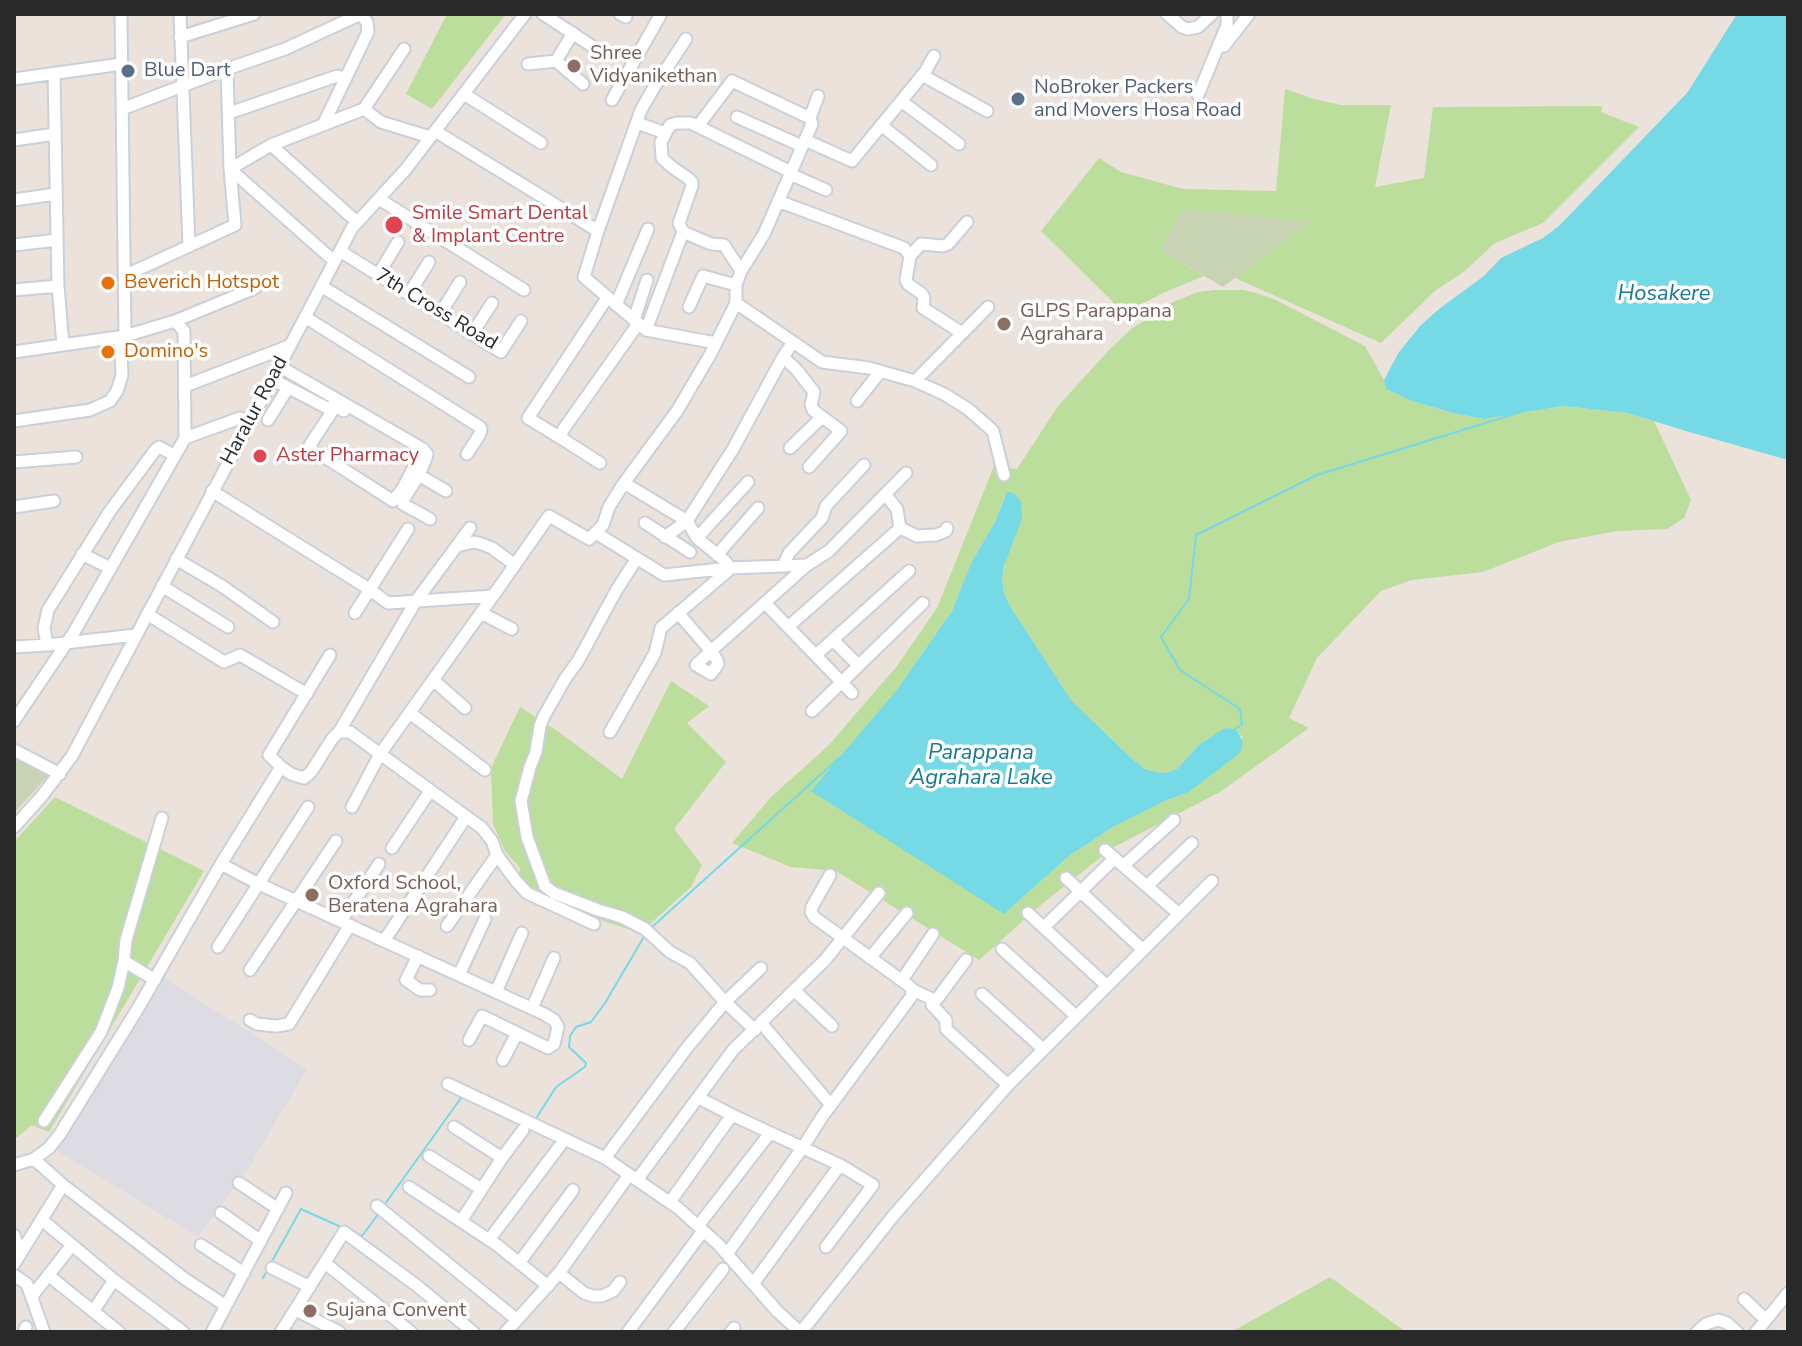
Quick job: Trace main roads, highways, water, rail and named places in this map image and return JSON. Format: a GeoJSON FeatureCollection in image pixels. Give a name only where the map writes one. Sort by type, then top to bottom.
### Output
{"type":"FeatureCollection","features":[{"type":"Feature","properties":{"kind":"water","name":"Hosakere"},"geometry":{"type":"Polygon","coordinates":[[[1737,14],[1788,14],[1788,460],[1628,413],[1563,406],[1484,419],[1412,401],[1386,389],[1384,380],[1399,352],[1421,325],[1484,276],[1501,258],[1543,238],[1559,226],[1687,93],[1737,14]]]}},
{"type":"Feature","properties":{"kind":"water","name":"Parappana Agrahara Lake"},"geometry":{"type":"Polygon","coordinates":[[[1007,492],[1014,493],[1021,502],[1022,519],[1004,566],[1004,593],[1071,700],[1130,757],[1145,769],[1155,772],[1166,773],[1177,769],[1200,744],[1223,729],[1231,728],[1238,732],[1243,742],[1240,753],[1189,792],[1113,827],[1069,856],[1004,914],[811,791],[896,691],[952,611],[971,563],[995,522],[1007,492]]]}},
{"type":"Feature","properties":{"kind":"waterway"},"geometry":{"type":"LineString","coordinates":[[1233,731],[1242,724],[1240,709],[1180,670],[1161,637],[1189,599],[1196,535],[1317,475],[1521,412]]}},
{"type":"Feature","properties":{"kind":"waterway"},"geometry":{"type":"LineString","coordinates":[[652,927],[840,757]]}},
{"type":"Feature","properties":{"kind":"waterway"},"geometry":{"type":"LineString","coordinates":[[535,1120],[556,1087],[585,1067],[586,1063],[569,1047],[570,1036],[576,1027],[591,1022],[645,935]]}},
{"type":"Feature","properties":{"kind":"waterway"},"geometry":{"type":"LineString","coordinates":[[385,1204],[464,1097]]}},
{"type":"Feature","properties":{"kind":"waterway"},"geometry":{"type":"LineString","coordinates":[[271,1263],[301,1209],[341,1227]]}},
{"type":"Feature","properties":{"kind":"waterway"},"geometry":{"type":"LineString","coordinates":[[354,1232],[362,1236],[379,1213]]}},
{"type":"Feature","properties":{"kind":"waterway"},"geometry":{"type":"LineString","coordinates":[[263,1278],[268,1269]]}},
{"type":"Feature","properties":{"kind":"place","name":"Shree Vidyanikethan"},"geometry":{"type":"Point","coordinates":[574,66]}},
{"type":"Feature","properties":{"kind":"place","name":"Blue Dart"},"geometry":{"type":"Point","coordinates":[128,71]}},
{"type":"Feature","properties":{"kind":"place","name":"NoBroker Packers and Movers Hosa Road"},"geometry":{"type":"Point","coordinates":[1018,99]}},
{"type":"Feature","properties":{"kind":"place","name":"Smile Smart Dental & Implant Centre"},"geometry":{"type":"Point","coordinates":[394,225]}},
{"type":"Feature","properties":{"kind":"place","name":"Beverich Hotspot"},"geometry":{"type":"Point","coordinates":[108,283]}},
{"type":"Feature","properties":{"kind":"place","name":"GLPS Parappana Agrahara"},"geometry":{"type":"Point","coordinates":[1004,324]}},
{"type":"Feature","properties":{"kind":"place","name":"Domino's"},"geometry":{"type":"Point","coordinates":[108,352]}},
{"type":"Feature","properties":{"kind":"place","name":"Aster Pharmacy"},"geometry":{"type":"Point","coordinates":[260,456]}},
{"type":"Feature","properties":{"kind":"place","name":"Oxford School, Beratena Agrahara"},"geometry":{"type":"Point","coordinates":[312,895]}},
{"type":"Feature","properties":{"kind":"place","name":"Sujana Convent"},"geometry":{"type":"Point","coordinates":[310,1311]}}]}
